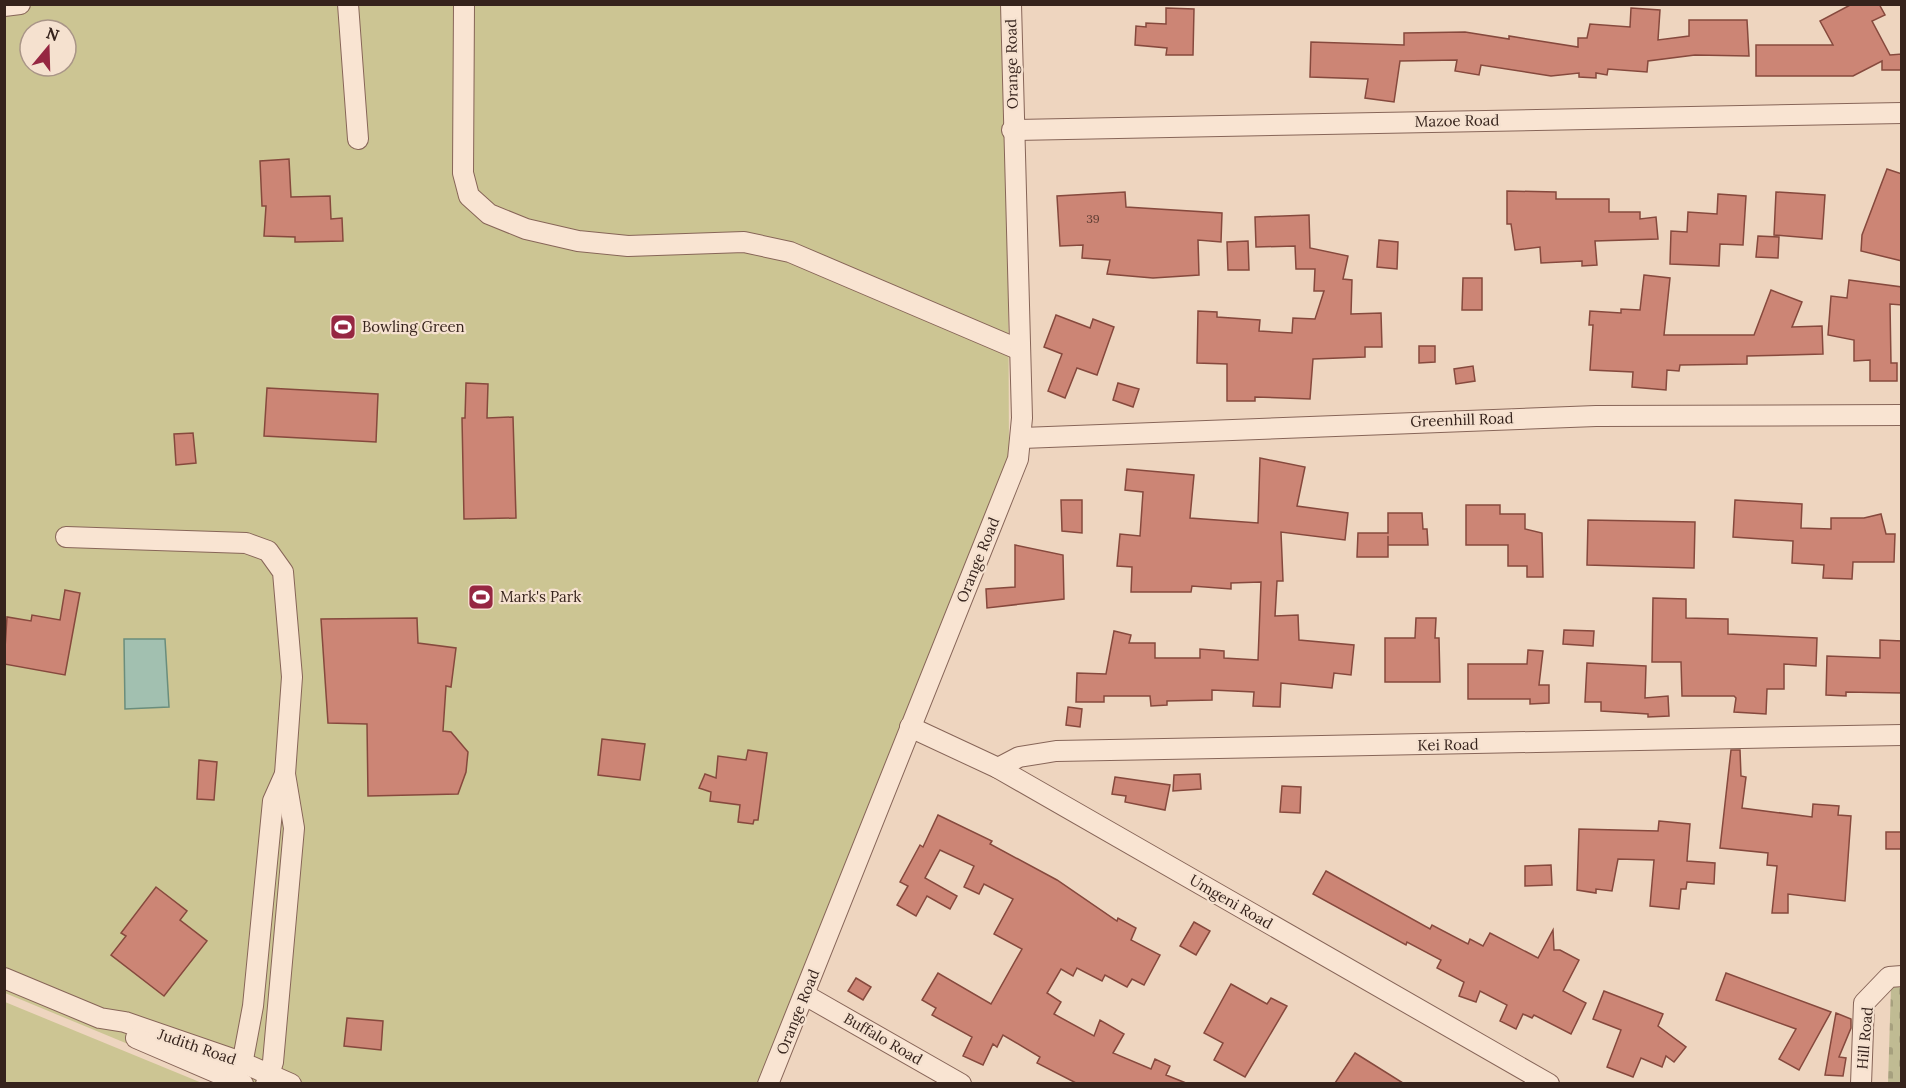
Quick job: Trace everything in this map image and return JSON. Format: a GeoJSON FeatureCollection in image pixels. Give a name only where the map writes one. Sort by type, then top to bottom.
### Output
{"type":"FeatureCollection","features":[{"type":"Feature","properties":{"kind":"street"},"geometry":{"type":"LineString","coordinates":[[4,6],[20,4]]}},
{"type":"Feature","properties":{"kind":"street"},"geometry":{"type":"LineString","coordinates":[[348,4],[358,139]]}},
{"type":"Feature","properties":{"kind":"street"},"geometry":{"type":"LineString","coordinates":[[464,4],[463,172],[469,196],[489,214],[526,229],[578,241],[628,246],[744,242],[790,252],[1020,350]]}},
{"type":"Feature","properties":{"kind":"street","name":"Orange Road"},"geometry":{"type":"LineString","coordinates":[[768,1083],[1018,459],[1022,438],[1012,129],[1011,4]]}},
{"type":"Feature","properties":{"kind":"street","name":"Mazoe Road"},"geometry":{"type":"LineString","coordinates":[[1012,129],[1902,113]]}},
{"type":"Feature","properties":{"kind":"street","name":"Greenhill Road"},"geometry":{"type":"LineString","coordinates":[[1022,438],[1596,416],[1902,415]]}},
{"type":"Feature","properties":{"kind":"street"},"geometry":{"type":"LineString","coordinates":[[66,537],[246,543],[268,551],[283,572],[292,677],[285,774],[294,828],[273,1062],[268,1078]]}},
{"type":"Feature","properties":{"kind":"street","name":"Umgeni Road"},"geometry":{"type":"LineString","coordinates":[[910,727],[998,768],[1549,1083]]}},
{"type":"Feature","properties":{"kind":"street","name":"Kei Road"},"geometry":{"type":"LineString","coordinates":[[998,768],[1019,756],[1056,751],[1902,735]]}},
{"type":"Feature","properties":{"kind":"street"},"geometry":{"type":"LineString","coordinates":[[240,1075],[253,1006],[273,801],[285,774]]}},
{"type":"Feature","properties":{"kind":"street","name":"Hill Road"},"geometry":{"type":"LineString","coordinates":[[1861,1083],[1864,1003],[1889,976],[1902,976]]}},
{"type":"Feature","properties":{"kind":"street","name":"Judith Road"},"geometry":{"type":"LineString","coordinates":[[4,978],[100,1018],[125,1022],[240,1075],[291,1083]]}},
{"type":"Feature","properties":{"kind":"street","name":"Buffalo Road"},"geometry":{"type":"LineString","coordinates":[[805,995],[961,1083]]}},
{"type":"Feature","properties":{"kind":"green space"},"geometry":{"type":"Polygon","coordinates":[[[1891,986],[1901,987],[1901,1083],[1888,1084],[1891,986]]]}},
{"type":"Feature","properties":{"kind":"shaded area","name":"Mark's Park"},"geometry":{"type":"Polygon","coordinates":[[[5,5],[1007,5],[1009,455],[761,1083],[222,1083],[5,993],[5,5]]]}},
{"type":"Feature","properties":{"kind":"shaded area"},"geometry":{"type":"Polygon","coordinates":[[[124,639],[165,639],[169,707],[125,709],[124,639]]]}},
{"type":"Feature","properties":{"kind":"shaded area"},"geometry":{"type":"Polygon","coordinates":[[[5,1002],[202,1083],[5,1083],[5,1002]]]}},
{"type":"Feature","properties":{"kind":"building"},"geometry":{"type":"Polygon","coordinates":[[[1852,4],[1879,4],[1885,15],[1872,21],[1890,55],[1902,54],[1902,70],[1882,70],[1882,61],[1853,76],[1756,76],[1756,45],[1833,45],[1820,21],[1852,4]]]}},
{"type":"Feature","properties":{"kind":"building"},"geometry":{"type":"Polygon","coordinates":[[[1166,8],[1194,9],[1193,55],[1166,55],[1167,48],[1135,45],[1136,26],[1146,27],[1146,23],[1166,24],[1166,8]]]}},
{"type":"Feature","properties":{"kind":"building"},"geometry":{"type":"Polygon","coordinates":[[[1631,8],[1660,10],[1658,40],[1689,36],[1689,20],[1747,20],[1749,56],[1695,55],[1648,61],[1647,72],[1608,69],[1607,75],[1596,73],[1596,78],[1579,77],[1579,73],[1551,76],[1481,65],[1479,75],[1455,71],[1457,60],[1400,61],[1394,102],[1365,98],[1368,79],[1310,77],[1311,42],[1404,45],[1404,33],[1465,32],[1509,39],[1509,36],[1578,47],[1578,38],[1587,38],[1590,24],[1630,27],[1631,8]]]}},
{"type":"Feature","properties":{"kind":"building"},"geometry":{"type":"Polygon","coordinates":[[[289,159],[291,197],[330,196],[331,219],[342,218],[343,241],[295,242],[295,237],[264,236],[266,206],[262,206],[260,161],[289,159]]]}},
{"type":"Feature","properties":{"kind":"building"},"geometry":{"type":"Polygon","coordinates":[[[1887,169],[1902,174],[1902,261],[1861,251],[1862,235],[1887,169]]]}},
{"type":"Feature","properties":{"kind":"building"},"geometry":{"type":"Polygon","coordinates":[[[1507,191],[1556,192],[1556,199],[1609,199],[1609,212],[1640,212],[1640,219],[1656,217],[1658,239],[1595,241],[1597,265],[1582,266],[1582,261],[1541,263],[1540,247],[1515,250],[1511,224],[1507,224],[1507,191]]]}},
{"type":"Feature","properties":{"kind":"building"},"geometry":{"type":"Polygon","coordinates":[[[1125,192],[1126,207],[1222,213],[1221,242],[1198,240],[1199,275],[1153,278],[1107,274],[1110,260],[1082,258],[1083,245],[1060,246],[1057,196],[1125,192]]]}},
{"type":"Feature","properties":{"kind":"building"},"geometry":{"type":"Polygon","coordinates":[[[1776,192],[1825,195],[1822,239],[1774,235],[1776,192]]]}},
{"type":"Feature","properties":{"kind":"building"},"geometry":{"type":"Polygon","coordinates":[[[1718,194],[1746,196],[1743,245],[1720,244],[1719,266],[1670,264],[1671,231],[1687,232],[1688,212],[1717,214],[1718,194]]]}},
{"type":"Feature","properties":{"kind":"building"},"geometry":{"type":"Polygon","coordinates":[[[1309,215],[1310,248],[1348,256],[1343,279],[1352,280],[1351,314],[1381,313],[1382,347],[1365,347],[1365,357],[1313,359],[1310,399],[1255,397],[1255,401],[1227,401],[1227,364],[1197,363],[1198,311],[1217,312],[1217,317],[1260,320],[1259,331],[1292,333],[1293,318],[1315,319],[1324,291],[1314,291],[1315,269],[1296,269],[1295,246],[1256,247],[1255,217],[1309,215]]]}},
{"type":"Feature","properties":{"kind":"building"},"geometry":{"type":"Polygon","coordinates":[[[1758,236],[1779,237],[1778,258],[1756,257],[1758,236]]]}},
{"type":"Feature","properties":{"kind":"building"},"geometry":{"type":"Polygon","coordinates":[[[1379,240],[1398,242],[1397,269],[1377,267],[1379,240]]]}},
{"type":"Feature","properties":{"kind":"building"},"geometry":{"type":"Polygon","coordinates":[[[1248,241],[1249,270],[1228,270],[1227,242],[1248,241]]]}},
{"type":"Feature","properties":{"kind":"building"},"geometry":{"type":"Polygon","coordinates":[[[1644,275],[1670,278],[1664,335],[1754,335],[1771,290],[1802,302],[1792,327],[1822,326],[1823,354],[1747,356],[1747,364],[1680,365],[1679,371],[1667,370],[1666,390],[1632,387],[1633,372],[1590,370],[1593,325],[1589,325],[1590,311],[1621,313],[1621,309],[1640,310],[1644,275]]]}},
{"type":"Feature","properties":{"kind":"building"},"geometry":{"type":"Polygon","coordinates":[[[1463,278],[1482,278],[1482,310],[1462,310],[1463,278]]]}},
{"type":"Feature","properties":{"kind":"building"},"geometry":{"type":"Polygon","coordinates":[[[1849,280],[1902,287],[1902,305],[1890,304],[1891,363],[1897,363],[1897,381],[1870,381],[1870,360],[1854,361],[1854,340],[1828,335],[1831,296],[1847,298],[1849,280]]]}},
{"type":"Feature","properties":{"kind":"building"},"geometry":{"type":"Polygon","coordinates":[[[1056,315],[1090,328],[1093,319],[1114,327],[1097,375],[1077,368],[1065,398],[1048,391],[1062,354],[1044,347],[1056,315]]]}},
{"type":"Feature","properties":{"kind":"building"},"geometry":{"type":"Polygon","coordinates":[[[1419,346],[1435,346],[1435,362],[1419,363],[1419,346]]]}},
{"type":"Feature","properties":{"kind":"building"},"geometry":{"type":"Polygon","coordinates":[[[1473,366],[1475,381],[1456,384],[1454,369],[1473,366]]]}},
{"type":"Feature","properties":{"kind":"building"},"geometry":{"type":"Polygon","coordinates":[[[466,383],[488,384],[487,418],[513,417],[516,518],[464,519],[462,418],[465,418],[466,383]]]}},
{"type":"Feature","properties":{"kind":"building"},"geometry":{"type":"Polygon","coordinates":[[[1118,383],[1139,389],[1133,407],[1113,400],[1118,383]]]}},
{"type":"Feature","properties":{"kind":"building"},"geometry":{"type":"Polygon","coordinates":[[[267,388],[378,394],[376,442],[264,436],[267,388]]]}},
{"type":"Feature","properties":{"kind":"building"},"geometry":{"type":"Polygon","coordinates":[[[193,433],[196,463],[176,465],[174,434],[193,433]]]}},
{"type":"Feature","properties":{"kind":"building"},"geometry":{"type":"Polygon","coordinates":[[[1260,458],[1305,467],[1297,506],[1348,513],[1345,540],[1281,532],[1283,581],[1277,581],[1275,616],[1298,615],[1299,640],[1354,645],[1351,675],[1334,673],[1332,688],[1281,683],[1280,707],[1253,706],[1254,692],[1212,690],[1212,700],[1167,701],[1167,705],[1151,706],[1150,696],[1104,696],[1104,702],[1076,702],[1077,673],[1106,674],[1114,631],[1131,635],[1129,643],[1155,643],[1155,658],[1200,658],[1200,649],[1224,651],[1224,658],[1258,660],[1261,582],[1231,583],[1231,589],[1192,586],[1191,592],[1131,592],[1132,567],[1117,566],[1120,534],[1140,536],[1143,492],[1125,490],[1127,469],[1194,475],[1190,518],[1258,523],[1260,458]]]}},
{"type":"Feature","properties":{"kind":"building"},"geometry":{"type":"Polygon","coordinates":[[[1061,500],[1082,500],[1082,533],[1062,531],[1061,500]]]}},
{"type":"Feature","properties":{"kind":"building"},"geometry":{"type":"Polygon","coordinates":[[[1735,500],[1802,504],[1801,528],[1831,529],[1831,518],[1864,518],[1881,514],[1886,534],[1895,534],[1894,562],[1853,562],[1852,579],[1823,578],[1824,565],[1792,563],[1793,541],[1733,537],[1735,500]]]}},
{"type":"Feature","properties":{"kind":"building"},"geometry":{"type":"Polygon","coordinates":[[[1466,505],[1500,505],[1500,514],[1525,514],[1525,529],[1542,533],[1543,577],[1527,577],[1527,566],[1508,566],[1508,545],[1466,545],[1466,505]]]}},
{"type":"Feature","properties":{"kind":"building"},"geometry":{"type":"Polygon","coordinates":[[[1388,513],[1422,513],[1423,529],[1427,529],[1428,545],[1388,545],[1388,557],[1357,557],[1358,533],[1388,533],[1388,513]]]}},
{"type":"Feature","properties":{"kind":"building"},"geometry":{"type":"Polygon","coordinates":[[[1588,520],[1695,522],[1694,568],[1587,565],[1588,520]]]}},
{"type":"Feature","properties":{"kind":"building"},"geometry":{"type":"Polygon","coordinates":[[[1015,545],[1063,555],[1064,599],[987,608],[986,589],[1015,587],[1015,545]]]}},
{"type":"Feature","properties":{"kind":"building"},"geometry":{"type":"Polygon","coordinates":[[[65,590],[80,593],[65,675],[4,664],[7,617],[31,621],[32,615],[60,620],[65,590]]]}},
{"type":"Feature","properties":{"kind":"building"},"geometry":{"type":"Polygon","coordinates":[[[1653,598],[1686,599],[1686,618],[1728,619],[1728,634],[1817,638],[1816,666],[1784,664],[1784,689],[1767,689],[1766,714],[1734,712],[1736,698],[1734,696],[1682,696],[1681,662],[1652,662],[1653,598]]]}},
{"type":"Feature","properties":{"kind":"building"},"geometry":{"type":"Polygon","coordinates":[[[417,618],[418,643],[456,648],[451,687],[446,686],[443,731],[451,732],[468,752],[466,772],[458,794],[368,796],[367,724],[328,723],[321,619],[417,618]]]}},
{"type":"Feature","properties":{"kind":"building"},"geometry":{"type":"Polygon","coordinates":[[[1416,618],[1436,618],[1435,638],[1439,638],[1440,682],[1385,682],[1385,638],[1415,638],[1416,618]]]}},
{"type":"Feature","properties":{"kind":"building"},"geometry":{"type":"Polygon","coordinates":[[[1564,630],[1594,631],[1593,646],[1563,644],[1564,630]]]}},
{"type":"Feature","properties":{"kind":"building"},"geometry":{"type":"Polygon","coordinates":[[[1880,640],[1902,641],[1902,693],[1846,692],[1846,696],[1826,695],[1827,656],[1880,658],[1880,640]]]}},
{"type":"Feature","properties":{"kind":"building"},"geometry":{"type":"Polygon","coordinates":[[[1528,650],[1543,651],[1539,685],[1549,685],[1549,703],[1530,704],[1530,699],[1468,699],[1468,664],[1527,664],[1528,650]]]}},
{"type":"Feature","properties":{"kind":"building"},"geometry":{"type":"Polygon","coordinates":[[[1587,663],[1646,666],[1645,698],[1668,696],[1669,716],[1648,717],[1648,714],[1601,711],[1601,702],[1585,702],[1587,663]]]}},
{"type":"Feature","properties":{"kind":"building"},"geometry":{"type":"Polygon","coordinates":[[[1068,707],[1082,709],[1080,727],[1066,725],[1068,707]]]}},
{"type":"Feature","properties":{"kind":"building"},"geometry":{"type":"Polygon","coordinates":[[[602,739],[645,744],[640,780],[598,775],[602,739]]]}},
{"type":"Feature","properties":{"kind":"building"},"geometry":{"type":"Polygon","coordinates":[[[748,750],[767,753],[758,820],[754,820],[753,824],[738,822],[740,805],[710,801],[711,792],[699,788],[705,774],[716,778],[718,756],[746,760],[748,750]]]}},
{"type":"Feature","properties":{"kind":"building"},"geometry":{"type":"Polygon","coordinates":[[[1731,750],[1740,750],[1741,776],[1746,777],[1742,808],[1812,817],[1813,804],[1839,806],[1838,815],[1851,816],[1845,901],[1788,894],[1788,913],[1772,913],[1777,866],[1767,865],[1768,853],[1720,848],[1731,750]]]}},
{"type":"Feature","properties":{"kind":"building"},"geometry":{"type":"Polygon","coordinates":[[[199,760],[217,762],[214,800],[197,799],[199,760]]]}},
{"type":"Feature","properties":{"kind":"building"},"geometry":{"type":"Polygon","coordinates":[[[1200,774],[1201,789],[1173,791],[1174,775],[1200,774]]]}},
{"type":"Feature","properties":{"kind":"building"},"geometry":{"type":"Polygon","coordinates":[[[1115,777],[1170,785],[1165,810],[1125,802],[1126,796],[1112,794],[1115,777]]]}},
{"type":"Feature","properties":{"kind":"building"},"geometry":{"type":"Polygon","coordinates":[[[1282,786],[1301,787],[1300,813],[1280,812],[1282,786]]]}},
{"type":"Feature","properties":{"kind":"building"},"geometry":{"type":"Polygon","coordinates":[[[938,815],[992,841],[990,844],[1057,880],[1117,921],[1118,918],[1136,928],[1131,940],[1160,955],[1144,985],[1132,979],[1127,987],[1105,975],[1102,981],[1077,968],[1073,976],[1061,969],[1047,993],[1061,1002],[1054,1014],[1094,1036],[1100,1020],[1124,1034],[1113,1053],[1151,1069],[1155,1059],[1170,1066],[1166,1075],[1186,1083],[1076,1083],[1037,1063],[1040,1057],[1003,1035],[997,1047],[993,1044],[983,1065],[963,1056],[972,1037],[932,1015],[936,1008],[922,1000],[938,973],[991,1004],[1022,949],[994,934],[1013,899],[984,884],[979,894],[964,887],[974,866],[940,850],[925,878],[957,896],[950,909],[927,896],[916,916],[897,905],[908,886],[900,882],[920,845],[923,847],[938,815]]]}},
{"type":"Feature","properties":{"kind":"building"},"geometry":{"type":"Polygon","coordinates":[[[1659,821],[1690,824],[1687,861],[1715,863],[1714,884],[1687,882],[1686,889],[1681,889],[1679,909],[1650,906],[1654,860],[1618,859],[1612,891],[1596,889],[1596,893],[1577,890],[1579,829],[1658,831],[1659,821]]]}},
{"type":"Feature","properties":{"kind":"building"},"geometry":{"type":"Polygon","coordinates":[[[1886,832],[1902,832],[1902,849],[1886,849],[1886,832]]]}},
{"type":"Feature","properties":{"kind":"building"},"geometry":{"type":"Polygon","coordinates":[[[1551,865],[1552,885],[1525,886],[1525,866],[1551,865]]]}},
{"type":"Feature","properties":{"kind":"building"},"geometry":{"type":"Polygon","coordinates":[[[1326,871],[1430,929],[1432,925],[1468,944],[1470,939],[1483,946],[1490,933],[1538,958],[1553,930],[1554,950],[1560,950],[1579,960],[1563,991],[1586,1003],[1571,1034],[1534,1015],[1532,1018],[1523,1014],[1516,1029],[1500,1021],[1507,1005],[1480,991],[1476,1002],[1459,996],[1464,982],[1437,968],[1441,960],[1407,942],[1406,945],[1313,894],[1326,871]]]}},
{"type":"Feature","properties":{"kind":"building"},"geometry":{"type":"Polygon","coordinates":[[[156,887],[187,911],[180,920],[207,941],[164,996],[111,955],[126,936],[121,933],[156,887]]]}},
{"type":"Feature","properties":{"kind":"building"},"geometry":{"type":"Polygon","coordinates":[[[1194,922],[1210,931],[1196,955],[1180,946],[1194,922]]]}},
{"type":"Feature","properties":{"kind":"building"},"geometry":{"type":"Polygon","coordinates":[[[1726,973],[1831,1012],[1799,1070],[1779,1059],[1796,1029],[1716,1000],[1726,973]]]}},
{"type":"Feature","properties":{"kind":"building"},"geometry":{"type":"Polygon","coordinates":[[[856,978],[871,987],[863,1000],[848,991],[856,978]]]}},
{"type":"Feature","properties":{"kind":"building"},"geometry":{"type":"Polygon","coordinates":[[[1231,984],[1267,1004],[1271,998],[1287,1006],[1245,1077],[1214,1060],[1223,1043],[1204,1033],[1231,984]]]}},
{"type":"Feature","properties":{"kind":"building"},"geometry":{"type":"Polygon","coordinates":[[[1604,991],[1663,1014],[1658,1026],[1686,1047],[1674,1062],[1666,1056],[1662,1067],[1641,1058],[1633,1077],[1607,1067],[1621,1030],[1593,1019],[1604,991]]]}},
{"type":"Feature","properties":{"kind":"building"},"geometry":{"type":"Polygon","coordinates":[[[1836,1013],[1851,1019],[1851,1028],[1839,1057],[1846,1058],[1843,1076],[1825,1075],[1836,1013]]]}},
{"type":"Feature","properties":{"kind":"building"},"geometry":{"type":"Polygon","coordinates":[[[347,1018],[383,1021],[381,1050],[344,1046],[347,1018]]]}},
{"type":"Feature","properties":{"kind":"building"},"geometry":{"type":"Polygon","coordinates":[[[1355,1053],[1403,1083],[1335,1083],[1355,1053]]]}},
{"type":"Feature","properties":{"kind":"place","name":"Bowling Green"},"geometry":{"type":"Point","coordinates":[343,327]}},
{"type":"Feature","properties":{"kind":"place","name":"Mark's Park"},"geometry":{"type":"Point","coordinates":[481,597]}}]}
